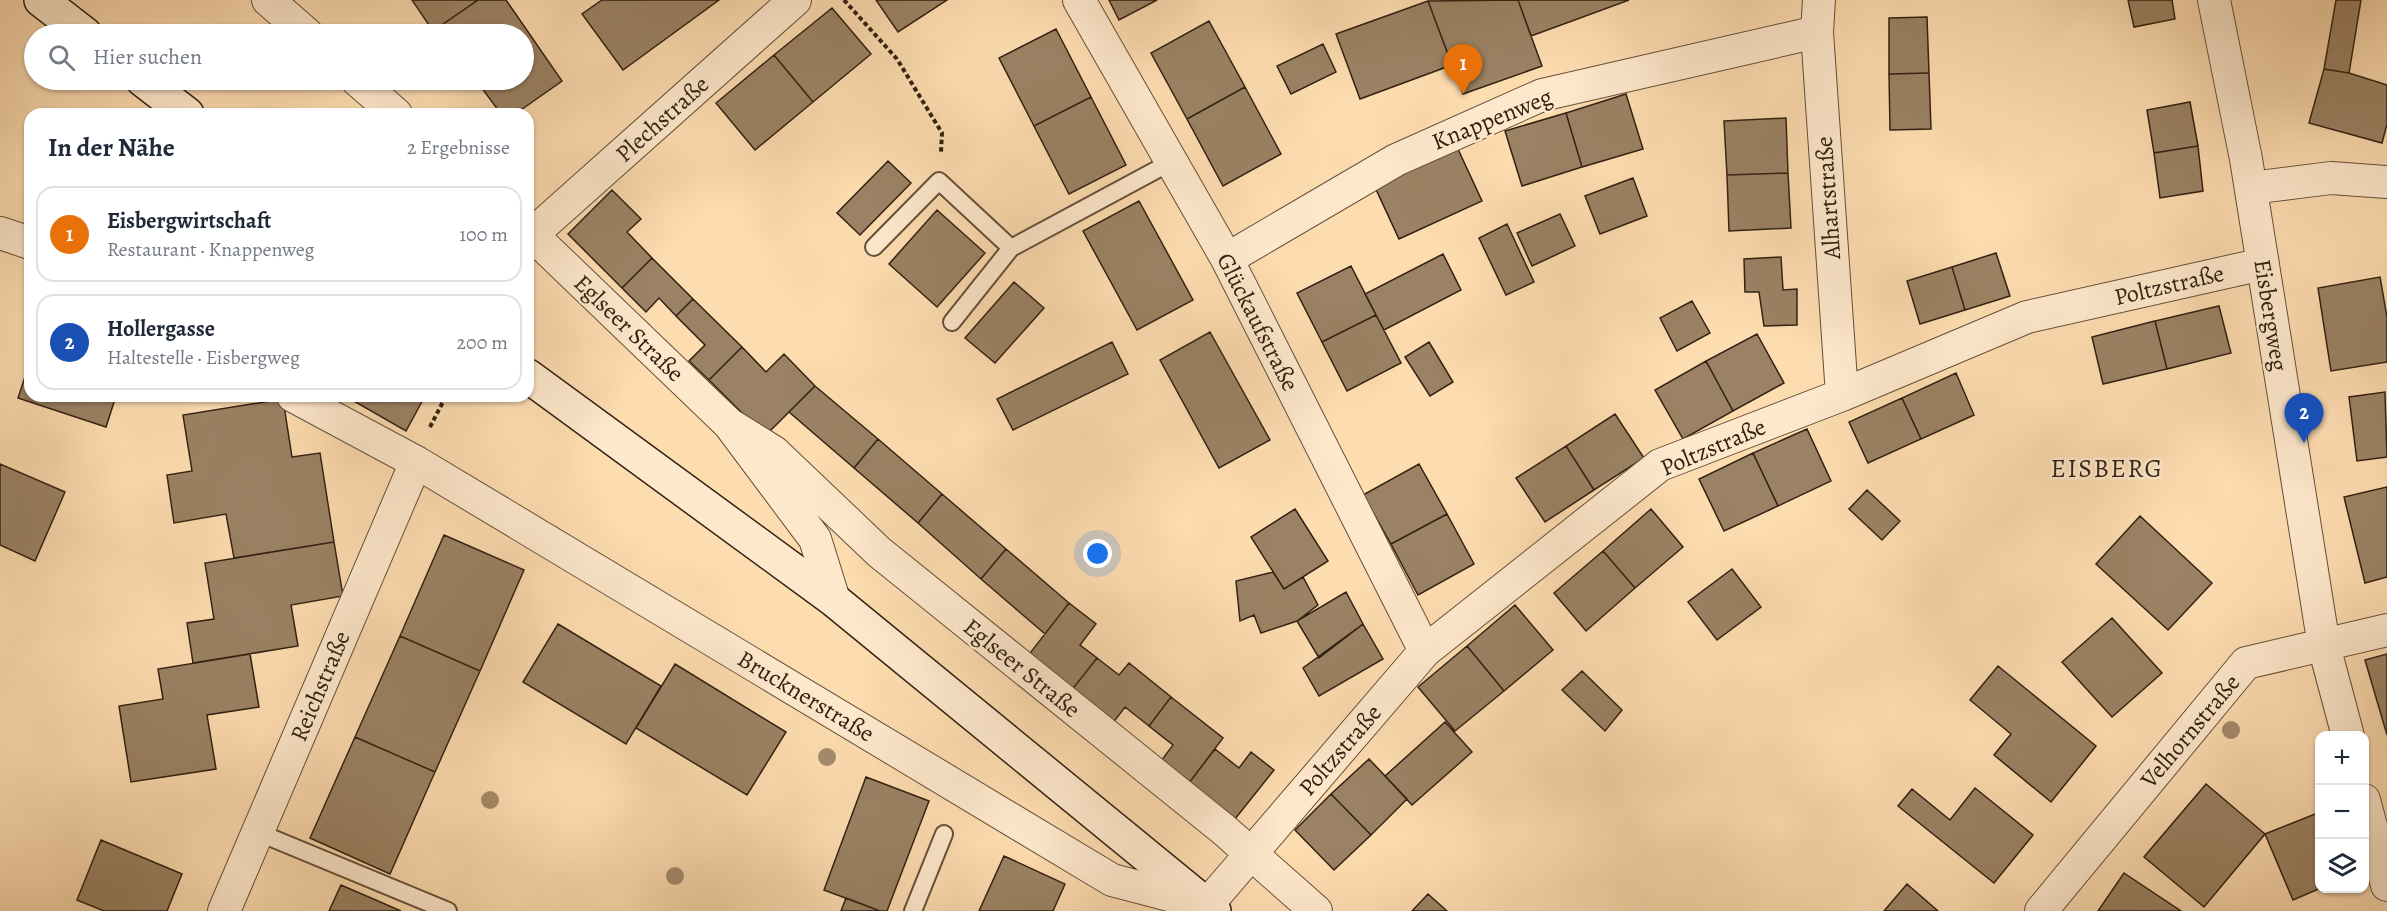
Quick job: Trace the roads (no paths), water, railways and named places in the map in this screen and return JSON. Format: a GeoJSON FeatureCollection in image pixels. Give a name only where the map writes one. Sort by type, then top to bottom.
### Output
{"type":"FeatureCollection","features":[{"type":"Feature","properties":{"kind":"street"},"geometry":{"type":"LineString","coordinates":[[41,0],[72,24]]}},
{"type":"Feature","properties":{"kind":"street"},"geometry":{"type":"LineString","coordinates":[[268,0],[296,24]]}},
{"type":"Feature","properties":{"kind":"street","name":"Plechstraße"},"geometry":{"type":"LineString","coordinates":[[534,231],[795,0]]}},
{"type":"Feature","properties":{"kind":"street","name":"Glückaufstraße"},"geometry":{"type":"LineString","coordinates":[[1079,0],[1227,259],[1425,651]]}},
{"type":"Feature","properties":{"kind":"street","name":"Alhartstraße"},"geometry":{"type":"LineString","coordinates":[[1819,0],[1817,32],[1842,395]]}},
{"type":"Feature","properties":{"kind":"street","name":"Eisbergweg"},"geometry":{"type":"LineString","coordinates":[[2214,0],[2263,264],[2324,646],[2347,731]]}},
{"type":"Feature","properties":{"kind":"street","name":"Knappenweg"},"geometry":{"type":"LineString","coordinates":[[1227,259],[1396,160],[1542,95],[1817,32]]}},
{"type":"Feature","properties":{"kind":"street"},"geometry":{"type":"LineString","coordinates":[[156,90],[179,108]]}},
{"type":"Feature","properties":{"kind":"street"},"geometry":{"type":"LineString","coordinates":[[368,90],[389,108]]}},
{"type":"Feature","properties":{"kind":"street"},"geometry":{"type":"LineString","coordinates":[[2250,188],[2331,178],[2387,182]]}},
{"type":"Feature","properties":{"kind":"street"},"geometry":{"type":"LineString","coordinates":[[0,233],[24,241]]}},
{"type":"Feature","properties":{"kind":"street","name":"Eglseer Straße"},"geometry":{"type":"LineString","coordinates":[[534,240],[729,424],[815,539],[834,600]]}},
{"type":"Feature","properties":{"kind":"street","name":"Poltzstraße"},"geometry":{"type":"LineString","coordinates":[[1210,908],[1250,854],[1425,651],[1660,465],[1842,395],[2027,317],[2263,264]]}},
{"type":"Feature","properties":{"kind":"street"},"geometry":{"type":"LineString","coordinates":[[534,380],[834,600],[1210,908]]}},
{"type":"Feature","properties":{"kind":"street","name":"Brucknerstraße"},"geometry":{"type":"LineString","coordinates":[[304,402],[416,462],[1112,880],[1210,908]]}},
{"type":"Feature","properties":{"kind":"street","name":"Eglseer Straße"},"geometry":{"type":"LineString","coordinates":[[729,424],[774,452],[879,552],[1223,829],[1316,911]]}},
{"type":"Feature","properties":{"kind":"street","name":"Reichstraße"},"geometry":{"type":"LineString","coordinates":[[224,911],[416,462]]}},
{"type":"Feature","properties":{"kind":"street","name":"Velhornstraße"},"geometry":{"type":"LineString","coordinates":[[2041,911],[2246,663],[2387,630]]}},
{"type":"Feature","properties":{"kind":"street"},"geometry":{"type":"LineString","coordinates":[[2369,818],[2387,885]]}},
{"type":"Feature","properties":{"kind":"lane"},"geometry":{"type":"LineString","coordinates":[[952,322],[1011,248],[1171,162]]}},
{"type":"Feature","properties":{"kind":"lane"},"geometry":{"type":"LineString","coordinates":[[874,247],[939,181],[1011,248]]}},
{"type":"Feature","properties":{"kind":"lane"},"geometry":{"type":"LineString","coordinates":[[257,832],[448,911]]}},
{"type":"Feature","properties":{"kind":"lane"},"geometry":{"type":"LineString","coordinates":[[913,911],[944,834]]}},
{"type":"Feature","properties":{"kind":"place","name":"Eisbergwirtschaft"},"geometry":{"type":"Point","coordinates":[1463,94]}},
{"type":"Feature","properties":{"kind":"place","name":"Hollergasse"},"geometry":{"type":"Point","coordinates":[2304,443]}},
{"type":"Feature","properties":{"kind":"district","name":"EISBERG"},"geometry":{"type":"Point","coordinates":[2107,468]}}]}
